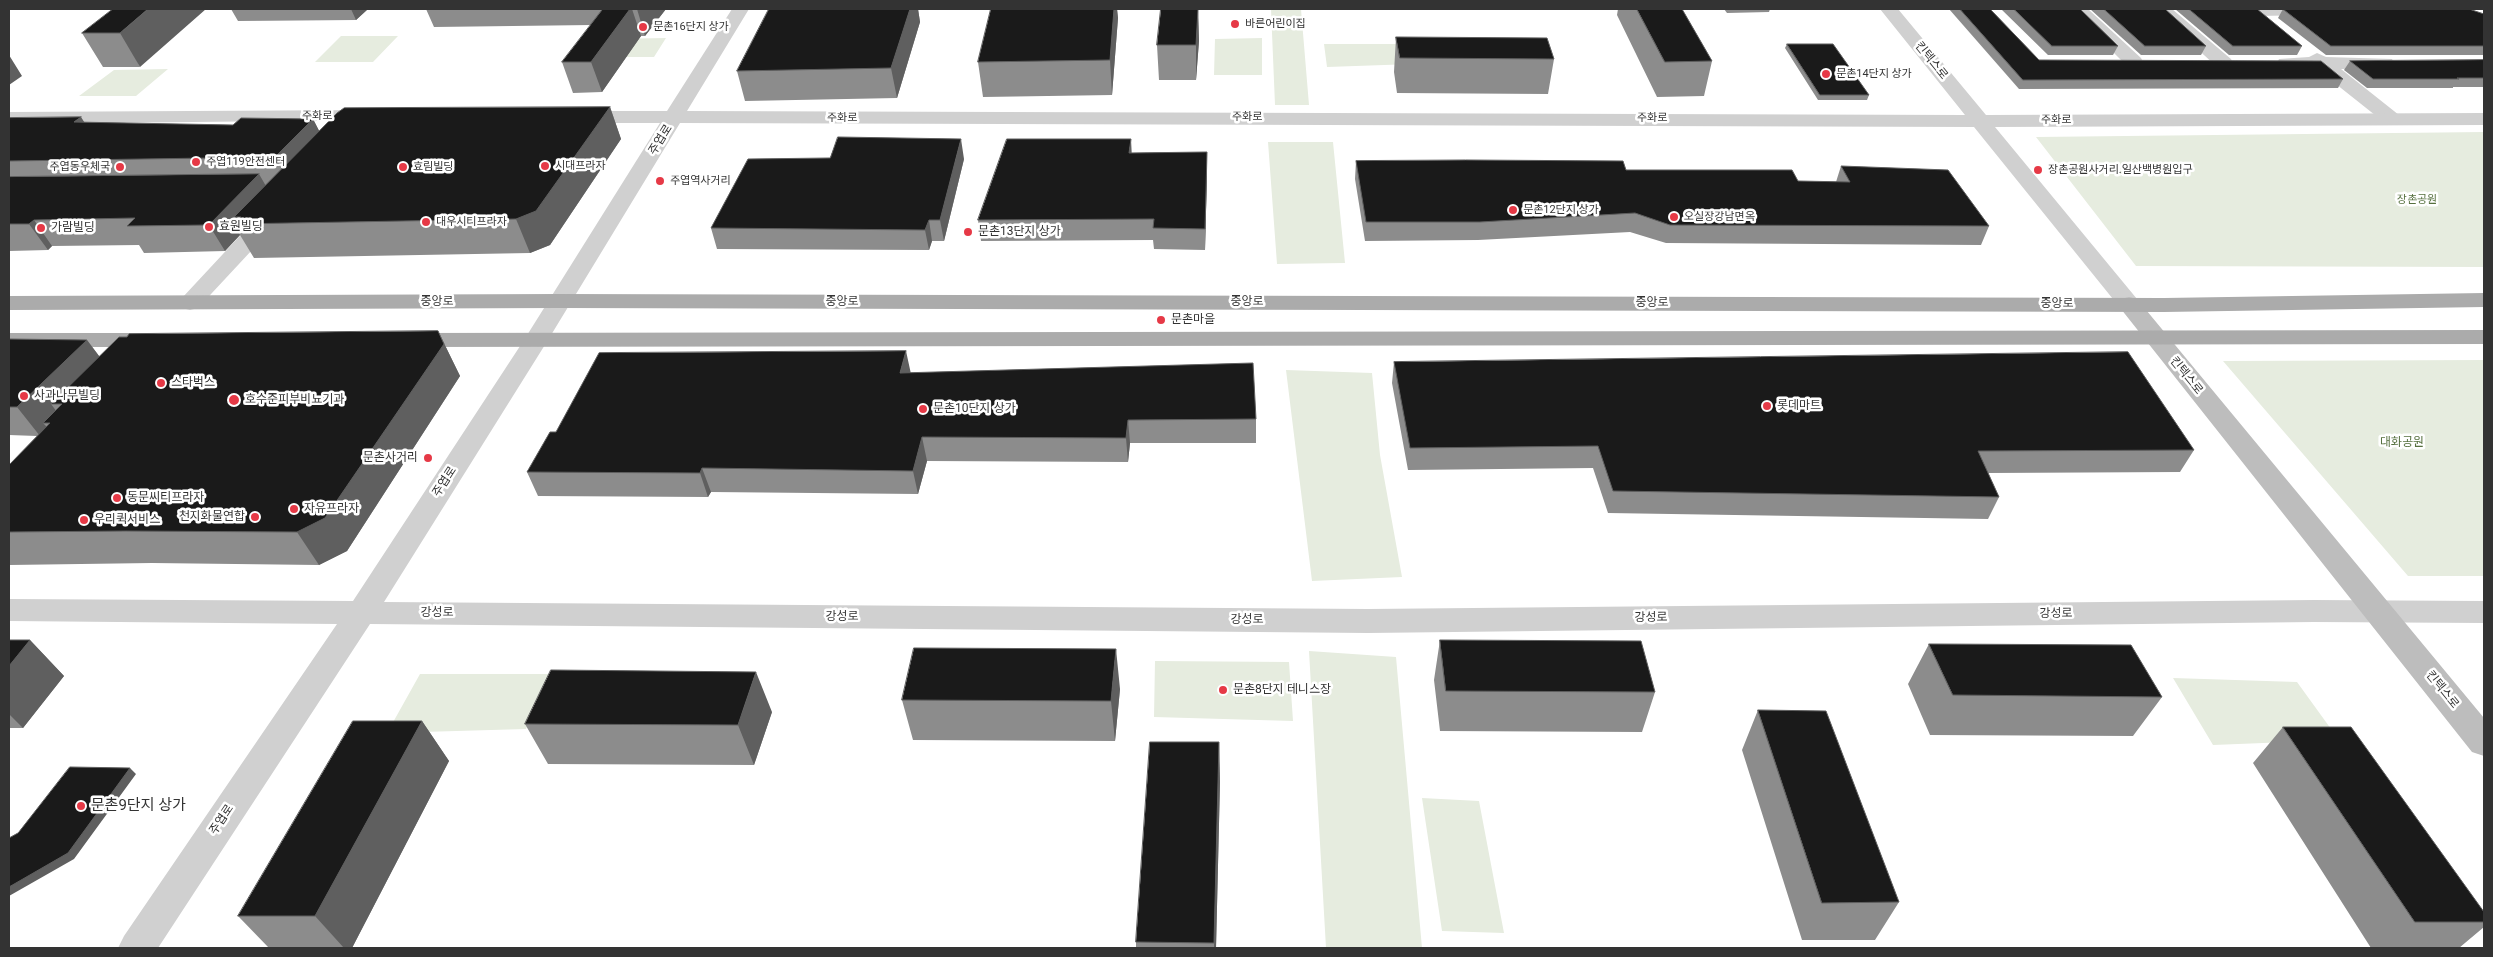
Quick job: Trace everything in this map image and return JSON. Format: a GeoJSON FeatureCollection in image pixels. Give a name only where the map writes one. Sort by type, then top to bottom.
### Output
{"type":"FeatureCollection","features":[{"type":"Feature","properties":{"kind":"main road","name":"중앙로"},"geometry":{"type":"LineString","coordinates":[[9,303],[559,301],[2129,304],[2484,300]]}},
{"type":"Feature","properties":{"kind":"main road","name":"킨텍스로"},"geometry":{"type":"LineString","coordinates":[[2129,304],[2484,742]]}},
{"type":"Feature","properties":{"kind":"main road"},"geometry":{"type":"LineString","coordinates":[[380,340],[2484,337]]}},
{"type":"Feature","properties":{"kind":"main road"},"geometry":{"type":"LineString","coordinates":[[9,340],[163,340]]}},
{"type":"Feature","properties":{"kind":"street","name":"주엽로"},"geometry":{"type":"LineString","coordinates":[[137,948],[361,613],[536,340],[740,9]]}},
{"type":"Feature","properties":{"kind":"street","name":"킨텍스로"},"geometry":{"type":"LineString","coordinates":[[1889,9],[2129,304]]}},
{"type":"Feature","properties":{"kind":"street"},"geometry":{"type":"LineString","coordinates":[[2078,9],[2143,62],[2107,62]]}},
{"type":"Feature","properties":{"kind":"street"},"geometry":{"type":"LineString","coordinates":[[2162,9],[2224,63]]}},
{"type":"Feature","properties":{"kind":"street"},"geometry":{"type":"LineString","coordinates":[[2255,10],[2334,10]]}},
{"type":"Feature","properties":{"kind":"street"},"geometry":{"type":"LineString","coordinates":[[2255,10],[2278,28]]}},
{"type":"Feature","properties":{"kind":"street"},"geometry":{"type":"LineString","coordinates":[[2300,46],[2392,119]]}},
{"type":"Feature","properties":{"kind":"street"},"geometry":{"type":"LineString","coordinates":[[2197,62],[2244,63]]}},
{"type":"Feature","properties":{"kind":"street"},"geometry":{"type":"LineString","coordinates":[[2264,63],[2398,62]]}},
{"type":"Feature","properties":{"kind":"street","name":"주화로"},"geometry":{"type":"LineString","coordinates":[[9,118],[377,116],[347,137]]}},
{"type":"Feature","properties":{"kind":"street","name":"주화로"},"geometry":{"type":"LineString","coordinates":[[560,117],[1297,117],[1980,121],[2484,119]]}},
{"type":"Feature","properties":{"kind":"street"},"geometry":{"type":"LineString","coordinates":[[190,303],[287,198]]}},
{"type":"Feature","properties":{"kind":"street"},"geometry":{"type":"LineString","coordinates":[[127,366],[163,340]]}},
{"type":"Feature","properties":{"kind":"street","name":"강성로"},"geometry":{"type":"LineString","coordinates":[[9,610],[1378,621],[2484,612]]}},
{"type":"Feature","properties":{"kind":"green space"},"geometry":{"type":"Polygon","coordinates":[[[1271,9],[1301,9],[1309,105],[1275,105],[1271,9]]]}},
{"type":"Feature","properties":{"kind":"green space"},"geometry":{"type":"Polygon","coordinates":[[[341,36],[398,36],[373,62],[315,62],[341,36]]]}},
{"type":"Feature","properties":{"kind":"green space"},"geometry":{"type":"Polygon","coordinates":[[[666,38],[654,57],[597,57],[609,39],[666,38]]]}},
{"type":"Feature","properties":{"kind":"green space"},"geometry":{"type":"Polygon","coordinates":[[[1262,38],[1262,75],[1214,75],[1215,39],[1262,38]]]}},
{"type":"Feature","properties":{"kind":"green space"},"geometry":{"type":"Polygon","coordinates":[[[1324,44],[1409,44],[1413,64],[1327,67],[1324,44]]]}},
{"type":"Feature","properties":{"kind":"green space"},"geometry":{"type":"Polygon","coordinates":[[[168,69],[136,96],[79,96],[114,70],[168,69]]]}},
{"type":"Feature","properties":{"kind":"green space","name":"장촌공원"},"geometry":{"type":"Polygon","coordinates":[[[2484,132],[2484,267],[2136,266],[2036,137],[2484,132]]]}},
{"type":"Feature","properties":{"kind":"green space"},"geometry":{"type":"Polygon","coordinates":[[[1268,142],[1333,142],[1345,263],[1277,264],[1268,142]]]}},
{"type":"Feature","properties":{"kind":"green space","name":"대화공원"},"geometry":{"type":"Polygon","coordinates":[[[2484,360],[2484,576],[2408,576],[2223,361],[2484,360]]]}},
{"type":"Feature","properties":{"kind":"green space"},"geometry":{"type":"Polygon","coordinates":[[[1286,370],[1372,373],[1380,455],[1402,577],[1312,581],[1286,370]]]}},
{"type":"Feature","properties":{"kind":"green space"},"geometry":{"type":"Polygon","coordinates":[[[1309,651],[1396,657],[1422,948],[1326,948],[1309,651]]]}},
{"type":"Feature","properties":{"kind":"green space","name":"문촌8단지 테니스장"},"geometry":{"type":"Polygon","coordinates":[[[1155,661],[1289,662],[1293,721],[1154,717],[1155,661]]]}},
{"type":"Feature","properties":{"kind":"green space"},"geometry":{"type":"Polygon","coordinates":[[[420,674],[552,674],[526,729],[387,733],[420,674]]]}},
{"type":"Feature","properties":{"kind":"green space"},"geometry":{"type":"Polygon","coordinates":[[[2173,678],[2297,682],[2339,740],[2213,745],[2173,678]]]}},
{"type":"Feature","properties":{"kind":"green space"},"geometry":{"type":"Polygon","coordinates":[[[1422,798],[1479,801],[1504,933],[1442,931],[1422,798]]]}},
{"type":"Feature","properties":{"kind":"building"},"geometry":{"type":"Polygon","coordinates":[[[113,9],[148,9],[120,33],[82,33],[113,9]]]}},
{"type":"Feature","properties":{"kind":"building"},"geometry":{"type":"Polygon","coordinates":[[[603,9],[630,9],[591,62],[562,62],[603,9]]]}},
{"type":"Feature","properties":{"kind":"building"},"geometry":{"type":"Polygon","coordinates":[[[769,9],[910,9],[891,68],[737,71],[769,9]]]}},
{"type":"Feature","properties":{"kind":"building"},"geometry":{"type":"Polygon","coordinates":[[[991,9],[1114,9],[1110,60],[978,62],[991,9]]]}},
{"type":"Feature","properties":{"kind":"building"},"geometry":{"type":"Polygon","coordinates":[[[1161,9],[1198,9],[1196,45],[1157,45],[1161,9]]]}},
{"type":"Feature","properties":{"kind":"building"},"geometry":{"type":"Polygon","coordinates":[[[1637,9],[1682,9],[1712,61],[1665,62],[1637,9]]]}},
{"type":"Feature","properties":{"kind":"building"},"geometry":{"type":"Polygon","coordinates":[[[1960,9],[1990,9],[2039,60],[2321,61],[2343,79],[2023,80],[1960,9]]]}},
{"type":"Feature","properties":{"kind":"building"},"geometry":{"type":"Polygon","coordinates":[[[2014,9],[2080,9],[2118,46],[2052,46],[2014,9]]]}},
{"type":"Feature","properties":{"kind":"building"},"geometry":{"type":"Polygon","coordinates":[[[2104,9],[2165,9],[2206,46],[2145,46],[2104,9]]]}},
{"type":"Feature","properties":{"kind":"building"},"geometry":{"type":"Polygon","coordinates":[[[2189,9],[2257,9],[2302,46],[2233,46],[2189,9]]]}},
{"type":"Feature","properties":{"kind":"building"},"geometry":{"type":"Polygon","coordinates":[[[2283,9],[2469,9],[2484,14],[2484,46],[2331,46],[2283,9]]]}},
{"type":"Feature","properties":{"kind":"building"},"geometry":{"type":"Polygon","coordinates":[[[1396,37],[1547,38],[1554,59],[1400,58],[1396,37]]]}},
{"type":"Feature","properties":{"kind":"building","name":"문촌14단지 상가"},"geometry":{"type":"Polygon","coordinates":[[[1787,44],[1833,44],[1869,95],[1820,95],[1787,44]]]}},
{"type":"Feature","properties":{"kind":"building"},"geometry":{"type":"Polygon","coordinates":[[[2484,60],[2484,78],[2457,78],[2459,79],[2373,79],[2350,61],[2484,60]]]}},
{"type":"Feature","properties":{"kind":"building"},"geometry":{"type":"Polygon","coordinates":[[[610,107],[536,211],[516,219],[234,224],[241,217],[234,217],[344,108],[610,107]]]}},
{"type":"Feature","properties":{"kind":"building"},"geometry":{"type":"Polygon","coordinates":[[[81,117],[74,122],[233,125],[241,118],[313,119],[275,157],[9,161],[9,118],[81,117]]]}},
{"type":"Feature","properties":{"kind":"building"},"geometry":{"type":"Polygon","coordinates":[[[838,137],[961,139],[940,220],[929,220],[925,230],[711,228],[748,159],[830,158],[838,137]]]}},
{"type":"Feature","properties":{"kind":"building"},"geometry":{"type":"Polygon","coordinates":[[[1007,139],[1131,139],[1129,153],[1207,152],[1205,229],[1153,228],[1154,219],[978,220],[1007,139]]]}},
{"type":"Feature","properties":{"kind":"building"},"geometry":{"type":"Polygon","coordinates":[[[1356,161],[1623,161],[1626,170],[1792,170],[1798,181],[1850,182],[1841,166],[1948,170],[1989,226],[1670,225],[1635,213],[1480,222],[1366,222],[1356,161]]]}},
{"type":"Feature","properties":{"kind":"building"},"geometry":{"type":"Polygon","coordinates":[[[259,174],[209,225],[127,226],[135,218],[34,220],[29,224],[9,224],[9,177],[259,174]]]}},
{"type":"Feature","properties":{"kind":"building"},"geometry":{"type":"Polygon","coordinates":[[[438,331],[444,344],[325,518],[297,532],[9,532],[9,465],[50,423],[43,423],[62,404],[51,404],[119,337],[127,337],[129,334],[438,331]]]}},
{"type":"Feature","properties":{"kind":"building"},"geometry":{"type":"Polygon","coordinates":[[[9,339],[87,340],[17,407],[9,407],[9,339]]]}},
{"type":"Feature","properties":{"kind":"building"},"geometry":{"type":"Polygon","coordinates":[[[906,351],[900,373],[1253,363],[1256,419],[1128,420],[1126,438],[922,437],[913,471],[702,468],[700,473],[527,472],[550,432],[556,432],[599,353],[906,351]]]}},
{"type":"Feature","properties":{"kind":"building","name":"롯데마트"},"geometry":{"type":"Polygon","coordinates":[[[2128,352],[2194,450],[1978,451],[1999,497],[1613,491],[1598,446],[1410,448],[1394,362],[2128,352]]]}},
{"type":"Feature","properties":{"kind":"building"},"geometry":{"type":"Polygon","coordinates":[[[9,640],[30,640],[9,666],[9,640]]]}},
{"type":"Feature","properties":{"kind":"building"},"geometry":{"type":"Polygon","coordinates":[[[1440,640],[1641,641],[1655,692],[1446,691],[1440,640]]]}},
{"type":"Feature","properties":{"kind":"building"},"geometry":{"type":"Polygon","coordinates":[[[1929,644],[2131,645],[2162,697],[1953,695],[1929,644]]]}},
{"type":"Feature","properties":{"kind":"building"},"geometry":{"type":"Polygon","coordinates":[[[914,648],[1116,649],[1111,701],[902,700],[914,648]]]}},
{"type":"Feature","properties":{"kind":"building"},"geometry":{"type":"Polygon","coordinates":[[[551,670],[756,672],[738,725],[525,724],[551,670]]]}},
{"type":"Feature","properties":{"kind":"building"},"geometry":{"type":"Polygon","coordinates":[[[1758,710],[1826,711],[1899,902],[1822,903],[1758,710]]]}},
{"type":"Feature","properties":{"kind":"building"},"geometry":{"type":"Polygon","coordinates":[[[353,721],[422,721],[315,916],[238,916],[353,721]]]}},
{"type":"Feature","properties":{"kind":"building"},"geometry":{"type":"Polygon","coordinates":[[[2283,727],[2351,727],[2484,912],[2484,922],[2415,922],[2283,727]]]}},
{"type":"Feature","properties":{"kind":"building"},"geometry":{"type":"Polygon","coordinates":[[[1150,742],[1219,742],[1214,943],[1136,942],[1150,742]]]}},
{"type":"Feature","properties":{"kind":"building","name":"문촌9단지 상가"},"geometry":{"type":"Polygon","coordinates":[[[70,767],[130,768],[68,853],[9,887],[9,838],[18,833],[70,767]]]}},
{"type":"Feature","properties":{"kind":"place","name":"바른어린이집"},"geometry":{"type":"Point","coordinates":[1235,24]}},
{"type":"Feature","properties":{"kind":"place","name":"문촌16단지 상가"},"geometry":{"type":"Point","coordinates":[643,27]}},
{"type":"Feature","properties":{"kind":"place","name":"문촌14단지 상가"},"geometry":{"type":"Point","coordinates":[1826,74]}},
{"type":"Feature","properties":{"kind":"place","name":"주엽119안전센터"},"geometry":{"type":"Point","coordinates":[196,162]}},
{"type":"Feature","properties":{"kind":"place","name":"시대프라자"},"geometry":{"type":"Point","coordinates":[545,166]}},
{"type":"Feature","properties":{"kind":"place","name":"주엽동우체국"},"geometry":{"type":"Point","coordinates":[120,167]}},
{"type":"Feature","properties":{"kind":"place","name":"효림빌딩"},"geometry":{"type":"Point","coordinates":[403,167]}},
{"type":"Feature","properties":{"kind":"place","name":"장촌공원사거리.일산백병원입구"},"geometry":{"type":"Point","coordinates":[2038,170]}},
{"type":"Feature","properties":{"kind":"place","name":"주엽역사거리"},"geometry":{"type":"Point","coordinates":[660,181]}},
{"type":"Feature","properties":{"kind":"place","name":"문촌12단지 상가"},"geometry":{"type":"Point","coordinates":[1513,210]}},
{"type":"Feature","properties":{"kind":"place","name":"오실장강남면옥"},"geometry":{"type":"Point","coordinates":[1674,217]}},
{"type":"Feature","properties":{"kind":"place","name":"대우시티프라자"},"geometry":{"type":"Point","coordinates":[426,222]}},
{"type":"Feature","properties":{"kind":"place","name":"효원빌딩"},"geometry":{"type":"Point","coordinates":[209,227]}},
{"type":"Feature","properties":{"kind":"place","name":"가람빌딩"},"geometry":{"type":"Point","coordinates":[41,228]}},
{"type":"Feature","properties":{"kind":"place","name":"문촌13단지 상가"},"geometry":{"type":"Point","coordinates":[968,232]}},
{"type":"Feature","properties":{"kind":"place","name":"문촌마을"},"geometry":{"type":"Point","coordinates":[1161,320]}},
{"type":"Feature","properties":{"kind":"place","name":"스타벅스"},"geometry":{"type":"Point","coordinates":[161,383]}},
{"type":"Feature","properties":{"kind":"place","name":"사과나무빌딩"},"geometry":{"type":"Point","coordinates":[24,396]}},
{"type":"Feature","properties":{"kind":"place","name":"호수준피부비뇨기과"},"geometry":{"type":"Point","coordinates":[234,400]}},
{"type":"Feature","properties":{"kind":"place","name":"롯데마트"},"geometry":{"type":"Point","coordinates":[1767,406]}},
{"type":"Feature","properties":{"kind":"place","name":"문촌10단지 상가"},"geometry":{"type":"Point","coordinates":[923,409]}},
{"type":"Feature","properties":{"kind":"place","name":"문촌사거리"},"geometry":{"type":"Point","coordinates":[428,458]}},
{"type":"Feature","properties":{"kind":"place","name":"동문씨티프라자"},"geometry":{"type":"Point","coordinates":[117,498]}},
{"type":"Feature","properties":{"kind":"place","name":"자유프라자"},"geometry":{"type":"Point","coordinates":[294,509]}},
{"type":"Feature","properties":{"kind":"place","name":"천지화물연합"},"geometry":{"type":"Point","coordinates":[255,517]}},
{"type":"Feature","properties":{"kind":"place","name":"우리퀵서비스"},"geometry":{"type":"Point","coordinates":[84,520]}},
{"type":"Feature","properties":{"kind":"place","name":"문촌8단지 테니스장"},"geometry":{"type":"Point","coordinates":[1223,690]}},
{"type":"Feature","properties":{"kind":"place","name":"문촌9단지 상가"},"geometry":{"type":"Point","coordinates":[81,806]}}]}
